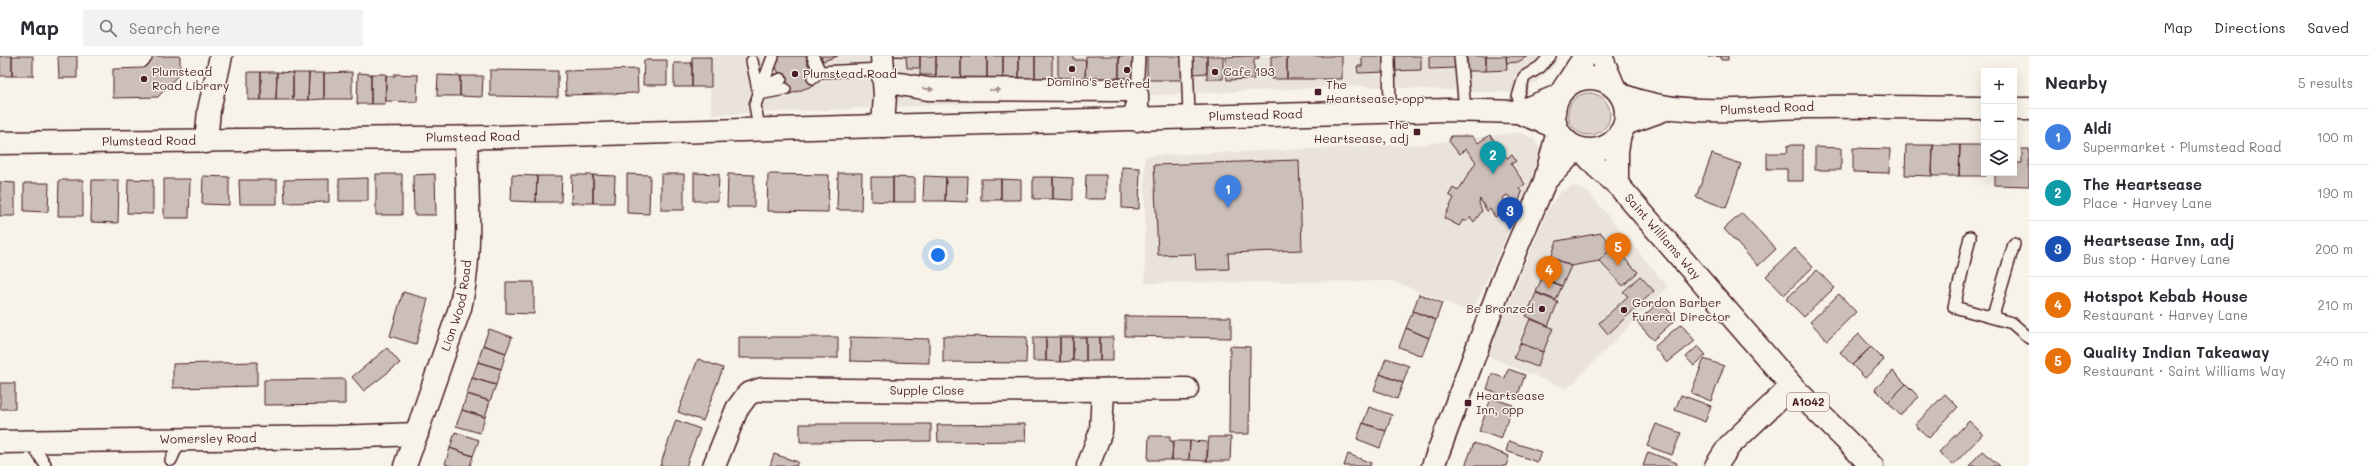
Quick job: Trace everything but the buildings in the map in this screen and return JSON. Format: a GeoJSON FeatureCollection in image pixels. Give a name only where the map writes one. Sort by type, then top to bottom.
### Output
{"type":"FeatureCollection","features":[{"type":"Feature","properties":{"kind":"main road"},"geometry":{"type":"LineString","coordinates":[[206,142],[209,110],[221,56]]}},
{"type":"Feature","properties":{"kind":"main road"},"geometry":{"type":"LineString","coordinates":[[1433,466],[1502,282],[1545,181],[1557,129],[1554,107],[1561,92],[1585,56]]}},
{"type":"Feature","properties":{"kind":"main road"},"geometry":{"type":"LineString","coordinates":[[1557,129],[1570,145],[1579,149],[1592,150],[1603,148],[1613,142],[1622,129],[1626,114],[1601,56]]}},
{"type":"Feature","properties":{"kind":"main road"},"geometry":{"type":"LineString","coordinates":[[882,63],[885,95],[884,126]]}},
{"type":"Feature","properties":{"kind":"main road"},"geometry":{"type":"LineString","coordinates":[[1561,92],[1572,82],[1588,78],[1605,81],[1617,91]]}},
{"type":"Feature","properties":{"kind":"main road"},"geometry":{"type":"LineString","coordinates":[[900,84],[928,89],[1134,92],[1137,120]]}},
{"type":"Feature","properties":{"kind":"main road","name":"Plumstead Road"},"geometry":{"type":"LineString","coordinates":[[1617,91],[1666,109],[1714,111],[1807,107],[1981,108]]}},
{"type":"Feature","properties":{"kind":"main road","name":"Plumstead Road"},"geometry":{"type":"LineString","coordinates":[[0,143],[206,142],[466,138],[758,128],[1137,120],[1189,117],[1465,110],[1518,104],[1561,92]]}},
{"type":"Feature","properties":{"kind":"main road","name":"Plumstead Road"},"geometry":{"type":"LineString","coordinates":[[1518,104],[1557,129]]}},
{"type":"Feature","properties":{"kind":"main road"},"geometry":{"type":"LineString","coordinates":[[2017,108],[2029,109]]}},
{"type":"Feature","properties":{"kind":"main road","name":"Plumstead Road"},"geometry":{"type":"LineString","coordinates":[[1622,129],[1666,109]]}},
{"type":"Feature","properties":{"kind":"main road","name":"Saint Williams Way"},"geometry":{"type":"LineString","coordinates":[[1617,184],[1617,151],[1622,129]]}},
{"type":"Feature","properties":{"kind":"main road","name":"Lion Wood Road"},"geometry":{"type":"LineString","coordinates":[[405,466],[460,308],[465,288],[468,257],[466,138]]}},
{"type":"Feature","properties":{"kind":"main road"},"geometry":{"type":"LineString","coordinates":[[1545,181],[1579,149]]}},
{"type":"Feature","properties":{"kind":"main road","name":"Saint Williams Way"},"geometry":{"type":"LineString","coordinates":[[1579,149],[1617,184],[1792,386],[1872,466]]}},
{"type":"Feature","properties":{"kind":"main road"},"geometry":{"type":"LineString","coordinates":[[1716,466],[1729,446],[1792,386]]}},
{"type":"Feature","properties":{"kind":"main road","name":"Supple Close"},"geometry":{"type":"LineString","coordinates":[[714,466],[737,409],[748,394],[762,389],[1187,389]]}},
{"type":"Feature","properties":{"kind":"main road"},"geometry":{"type":"LineString","coordinates":[[1088,466],[1101,431],[1102,390]]}},
{"type":"Feature","properties":{"kind":"main road","name":"Womersley Road"},"geometry":{"type":"LineString","coordinates":[[0,442],[181,438],[336,437],[417,434]]}},
{"type":"Feature","properties":{"kind":"lane"},"geometry":{"type":"LineString","coordinates":[[1134,92],[1139,56]]}},
{"type":"Feature","properties":{"kind":"lane"},"geometry":{"type":"LineString","coordinates":[[1187,56],[1189,117]]}},
{"type":"Feature","properties":{"kind":"lane"},"geometry":{"type":"LineString","coordinates":[[1389,56],[1390,112]]}},
{"type":"Feature","properties":{"kind":"lane"},"geometry":{"type":"LineString","coordinates":[[1460,56],[1465,110]]}},
{"type":"Feature","properties":{"kind":"lane"},"geometry":{"type":"LineString","coordinates":[[1518,104],[1524,77],[1540,67],[1550,56]]}},
{"type":"Feature","properties":{"kind":"lane"},"geometry":{"type":"LineString","coordinates":[[758,128],[755,105],[769,57]]}},
{"type":"Feature","properties":{"kind":"lane"},"geometry":{"type":"LineString","coordinates":[[752,61],[759,94]]}},
{"type":"Feature","properties":{"kind":"lane"},"geometry":{"type":"LineString","coordinates":[[813,66],[882,63]]}},
{"type":"Feature","properties":{"kind":"lane"},"geometry":{"type":"LineString","coordinates":[[759,94],[766,81],[779,74]]}},
{"type":"Feature","properties":{"kind":"lane"},"geometry":{"type":"LineString","coordinates":[[759,94],[785,89]]}},
{"type":"Feature","properties":{"kind":"lane"},"geometry":{"type":"LineString","coordinates":[[1970,237],[1954,307],[1993,316],[2012,323],[2029,338]]}},
{"type":"Feature","properties":{"kind":"lane"},"geometry":{"type":"LineString","coordinates":[[1993,316],[2014,244]]}},
{"type":"Feature","properties":{"kind":"lane"},"geometry":{"type":"LineString","coordinates":[[172,460],[181,438]]}},
{"type":"Feature","properties":{"kind":"lane"},"geometry":{"type":"LineString","coordinates":[[36,442],[37,452],[45,464]]}},
{"type":"Feature","properties":{"kind":"shaded area"},"geometry":{"type":"Polygon","coordinates":[[[707,56],[1559,56],[1554,66],[1535,83],[1515,93],[1358,86],[712,115],[707,56]]]}},
{"type":"Feature","properties":{"kind":"shaded area"},"geometry":{"type":"Polygon","coordinates":[[[1585,93],[1593,93],[1601,96],[1607,102],[1610,114],[1607,126],[1601,132],[1593,135],[1585,135],[1577,132],[1571,126],[1568,118],[1568,110],[1571,102],[1577,96],[1585,93]]]}},
{"type":"Feature","properties":{"kind":"shaded area"},"geometry":{"type":"Polygon","coordinates":[[[1519,132],[1533,138],[1543,154],[1472,313],[1393,281],[1145,283],[1145,156],[1426,144],[1519,132]]]}},
{"type":"Feature","properties":{"kind":"shaded area"},"geometry":{"type":"Polygon","coordinates":[[[1574,186],[1589,193],[1668,287],[1567,389],[1487,356],[1548,209],[1560,192],[1574,186]]]}},
{"type":"Feature","properties":{"kind":"place","name":"Domino's"},"geometry":{"type":"Point","coordinates":[1072,69]}},
{"type":"Feature","properties":{"kind":"place","name":"Betfred"},"geometry":{"type":"Point","coordinates":[1127,70]}},
{"type":"Feature","properties":{"kind":"place","name":"Cafe 193"},"geometry":{"type":"Point","coordinates":[1215,72]}},
{"type":"Feature","properties":{"kind":"place","name":"Plumstead Road"},"geometry":{"type":"Point","coordinates":[795,74]}},
{"type":"Feature","properties":{"kind":"place","name":"Plumstead Road Library"},"geometry":{"type":"Point","coordinates":[144,79]}},
{"type":"Feature","properties":{"kind":"place","name":"The Heartsease, opp"},"geometry":{"type":"Point","coordinates":[1318,92]}},
{"type":"Feature","properties":{"kind":"place","name":"The Heartsease, adj"},"geometry":{"type":"Point","coordinates":[1417,132]}},
{"type":"Feature","properties":{"kind":"place","name":"The Heartsease"},"geometry":{"type":"Point","coordinates":[1493,174]}},
{"type":"Feature","properties":{"kind":"place","name":"Aldi"},"geometry":{"type":"Point","coordinates":[1228,208]}},
{"type":"Feature","properties":{"kind":"place","name":"Heartsease Inn, adj"},"geometry":{"type":"Point","coordinates":[1510,230]}},
{"type":"Feature","properties":{"kind":"place","name":"Quality Indian Takeaway"},"geometry":{"type":"Point","coordinates":[1618,266]}},
{"type":"Feature","properties":{"kind":"place","name":"Hotspot Kebab House"},"geometry":{"type":"Point","coordinates":[1549,289]}},
{"type":"Feature","properties":{"kind":"place","name":"Be Bronzed"},"geometry":{"type":"Point","coordinates":[1542,309]}},
{"type":"Feature","properties":{"kind":"place","name":"Gordon Barber Funeral Director"},"geometry":{"type":"Point","coordinates":[1624,310]}},
{"type":"Feature","properties":{"kind":"place","name":"Heartsease Inn, opp"},"geometry":{"type":"Point","coordinates":[1468,403]}}]}
